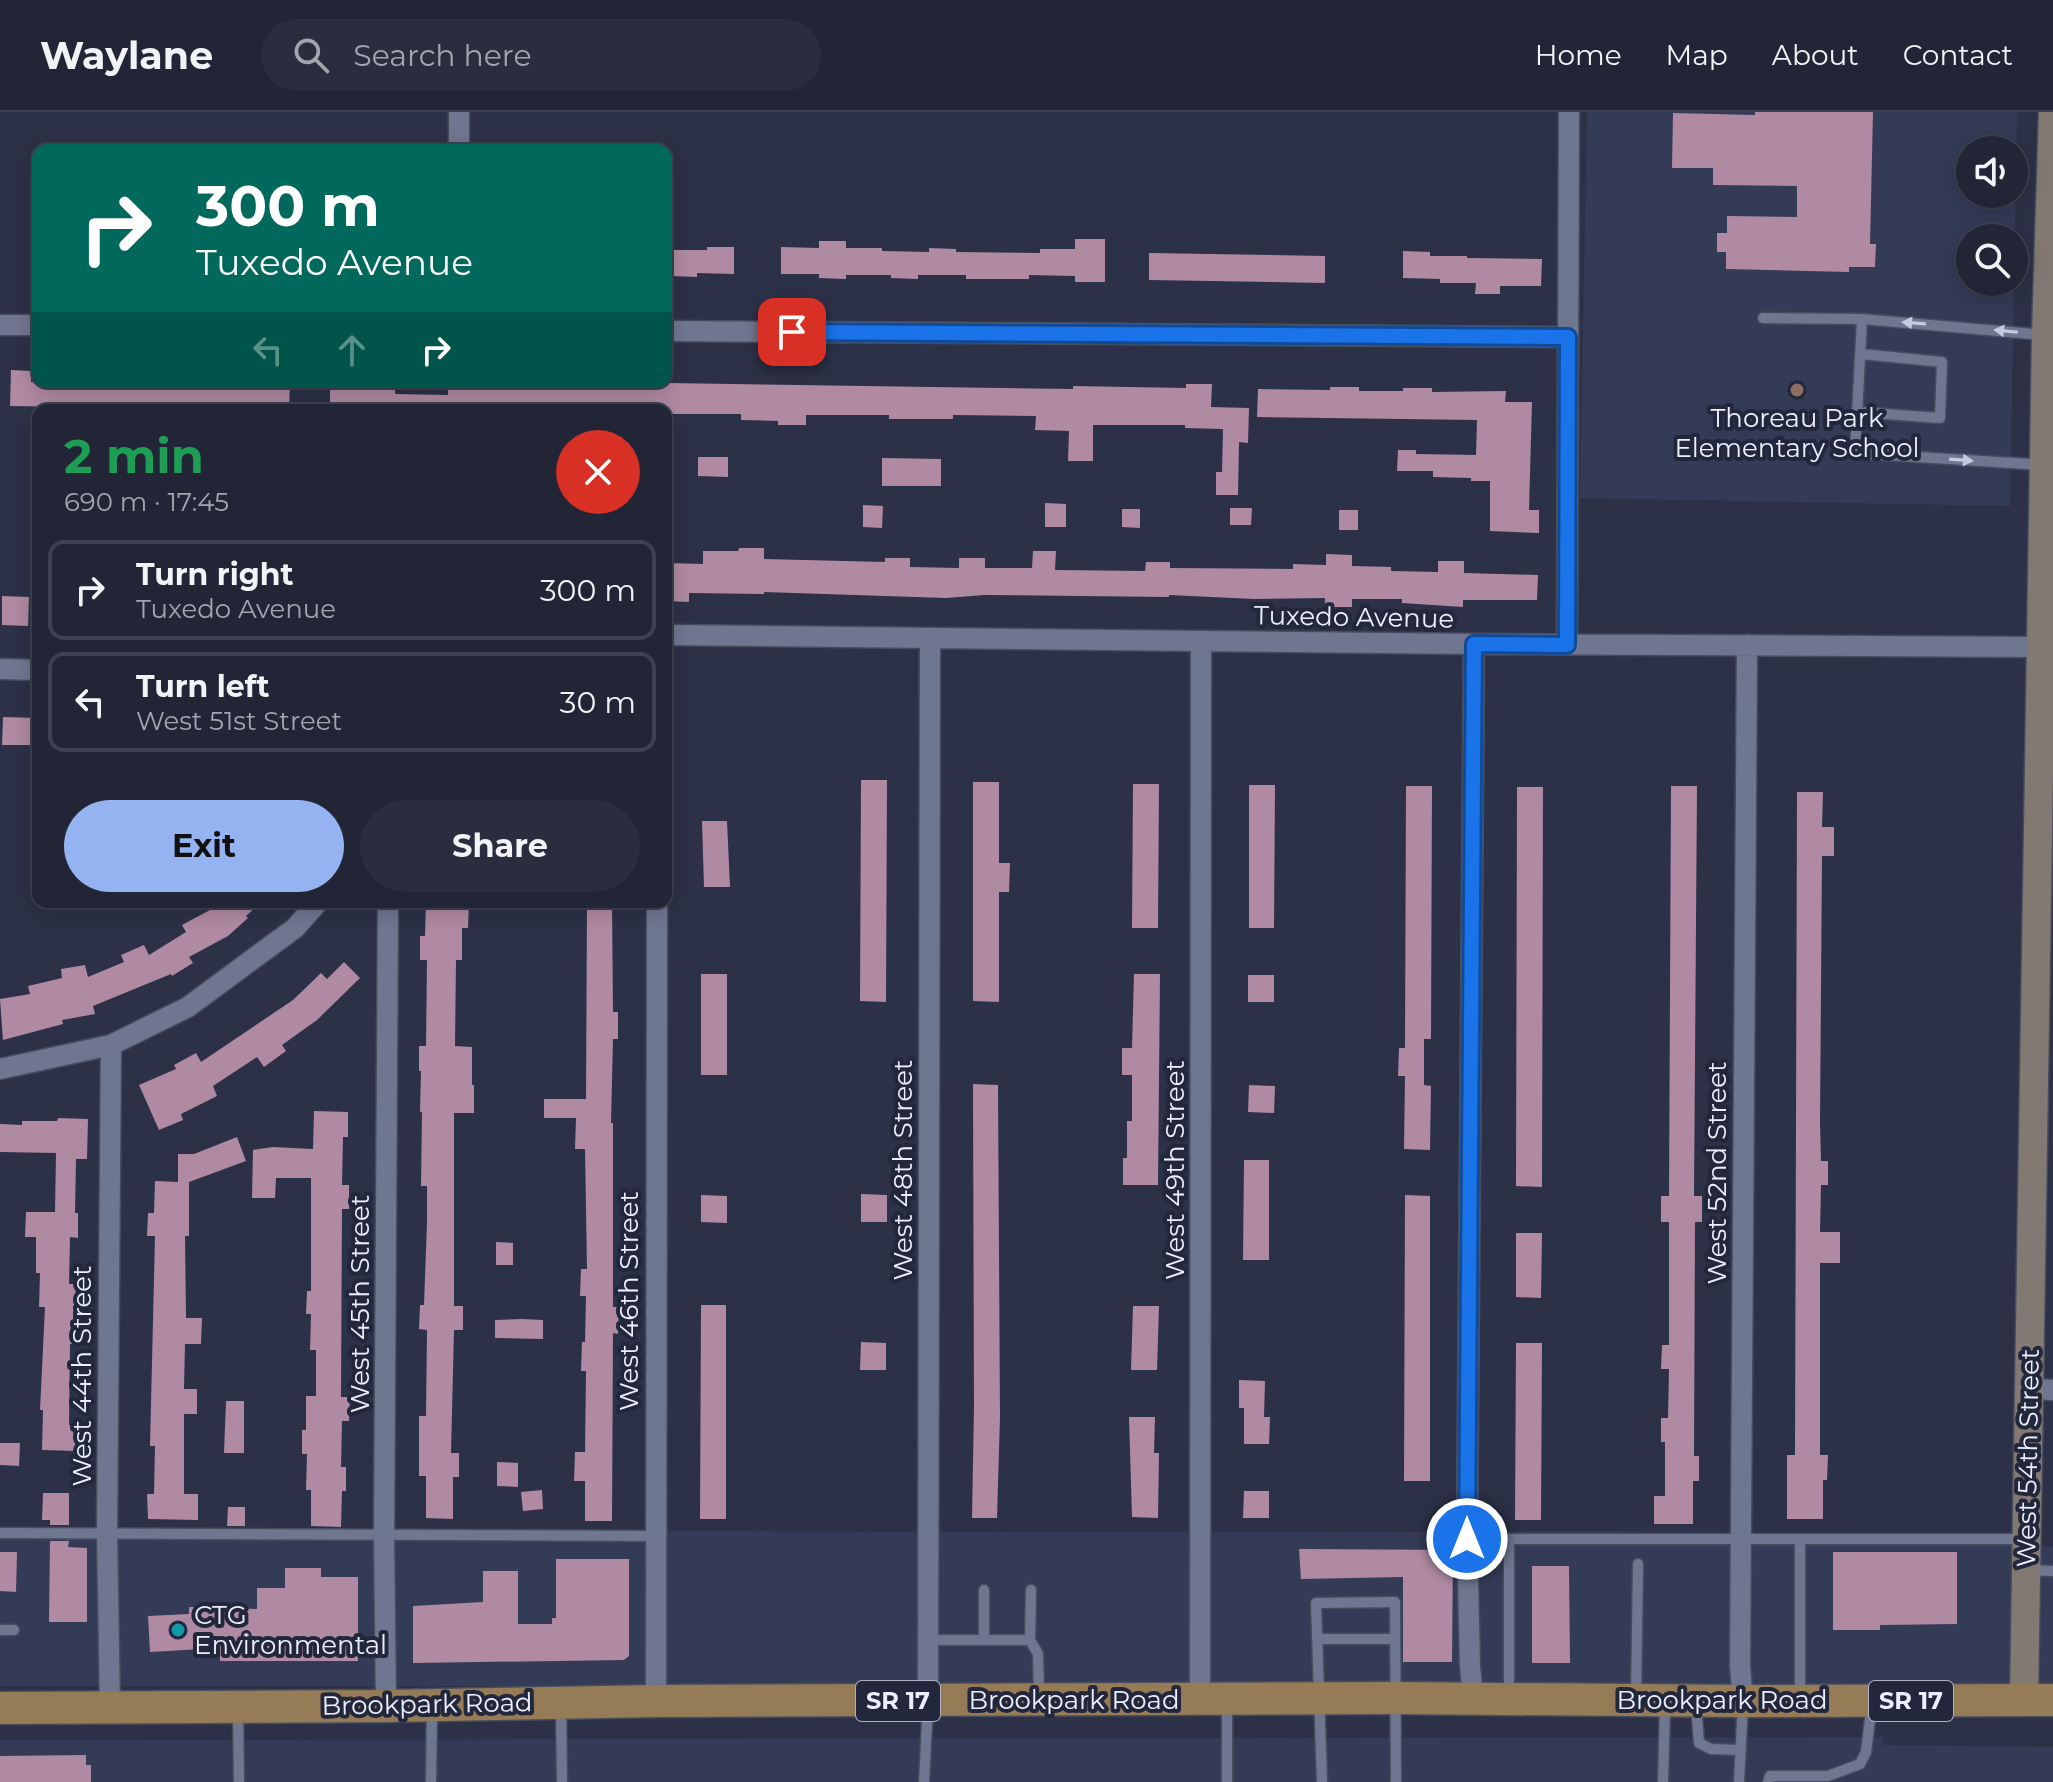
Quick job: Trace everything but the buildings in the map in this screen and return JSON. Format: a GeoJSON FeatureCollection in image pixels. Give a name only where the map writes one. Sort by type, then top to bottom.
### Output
{"type":"FeatureCollection","features":[{"type":"Feature","properties":{"kind":"main road","name":"Brookpark Road"},"geometry":{"type":"LineString","coordinates":[[0,1708],[1319,1698],[2039,1700]]}},
{"type":"Feature","properties":{"kind":"street"},"geometry":{"type":"LineString","coordinates":[[459,112],[459,144]]}},
{"type":"Feature","properties":{"kind":"street"},"geometry":{"type":"LineString","coordinates":[[1567,645],[1569,112]]}},
{"type":"Feature","properties":{"kind":"street","name":"West 54th Street"},"geometry":{"type":"LineString","coordinates":[[2039,1700],[2040,1570],[2027,1539],[2041,1390],[2047,776],[2041,647],[2048,470],[2046,335],[2053,112]]}},
{"type":"Feature","properties":{"kind":"street"},"geometry":{"type":"LineString","coordinates":[[0,325],[32,325]]}},
{"type":"Feature","properties":{"kind":"street"},"geometry":{"type":"LineString","coordinates":[[672,331],[1568,337]]}},
{"type":"Feature","properties":{"kind":"street","name":"Tuxedo Avenue"},"geometry":{"type":"LineString","coordinates":[[672,635],[2041,647]]}},
{"type":"Feature","properties":{"kind":"street","name":"West 48th Street"},"geometry":{"type":"LineString","coordinates":[[928,1701],[930,639]]}},
{"type":"Feature","properties":{"kind":"street","name":"West 49th Street"},"geometry":{"type":"LineString","coordinates":[[1201,641],[1214,1699]]}},
{"type":"Feature","properties":{"kind":"street"},"geometry":{"type":"LineString","coordinates":[[1473,1698],[1467,1539],[1474,644]]}},
{"type":"Feature","properties":{"kind":"street","name":"West 52nd Street"},"geometry":{"type":"LineString","coordinates":[[1743,1701],[1740,1666],[1747,645]]}},
{"type":"Feature","properties":{"kind":"street"},"geometry":{"type":"LineString","coordinates":[[0,669],[32,670]]}},
{"type":"Feature","properties":{"kind":"street"},"geometry":{"type":"LineString","coordinates":[[0,1069],[111,1045],[188,1007],[295,928],[313,908]]}},
{"type":"Feature","properties":{"kind":"street","name":"West 45th Street"},"geometry":{"type":"LineString","coordinates":[[386,1706],[384,1537],[388,908]]}},
{"type":"Feature","properties":{"kind":"street","name":"West 46th Street"},"geometry":{"type":"LineString","coordinates":[[656,1701],[657,908]]}},
{"type":"Feature","properties":{"kind":"street","name":"West 44th Street"},"geometry":{"type":"LineString","coordinates":[[110,1707],[107,1533],[111,1045]]}},
{"type":"Feature","properties":{"kind":"lane"},"geometry":{"type":"LineString","coordinates":[[1763,318],[1862,319],[2046,335]]}},
{"type":"Feature","properties":{"kind":"lane"},"geometry":{"type":"LineString","coordinates":[[1862,319],[1855,453],[2048,470]]}},
{"type":"Feature","properties":{"kind":"lane"},"geometry":{"type":"LineString","coordinates":[[1858,412],[1940,418],[1942,362],[1861,354]]}},
{"type":"Feature","properties":{"kind":"lane"},"geometry":{"type":"LineString","coordinates":[[0,1533],[654,1536]]}},
{"type":"Feature","properties":{"kind":"lane"},"geometry":{"type":"LineString","coordinates":[[1467,1539],[2027,1539]]}},
{"type":"Feature","properties":{"kind":"lane"},"geometry":{"type":"LineString","coordinates":[[1509,1539],[1509,1698]]}},
{"type":"Feature","properties":{"kind":"lane"},"geometry":{"type":"LineString","coordinates":[[1800,1540],[1800,1701]]}},
{"type":"Feature","properties":{"kind":"lane"},"geometry":{"type":"LineString","coordinates":[[1638,1564],[1666,1700],[1663,1782]]}},
{"type":"Feature","properties":{"kind":"lane"},"geometry":{"type":"LineString","coordinates":[[984,1590],[984,1640]]}},
{"type":"Feature","properties":{"kind":"lane"},"geometry":{"type":"LineString","coordinates":[[1031,1590],[1030,1640],[1038,1654],[1040,1700]]}},
{"type":"Feature","properties":{"kind":"lane"},"geometry":{"type":"LineString","coordinates":[[1322,1782],[1316,1603],[1395,1602],[1396,1782]]}},
{"type":"Feature","properties":{"kind":"lane"},"geometry":{"type":"LineString","coordinates":[[0,1630],[14,1630]]}},
{"type":"Feature","properties":{"kind":"lane"},"geometry":{"type":"LineString","coordinates":[[1317,1639],[1395,1639]]}},
{"type":"Feature","properties":{"kind":"lane"},"geometry":{"type":"LineString","coordinates":[[928,1640],[1030,1640]]}},
{"type":"Feature","properties":{"kind":"lane"},"geometry":{"type":"LineString","coordinates":[[1214,1699],[1227,1782]]}},
{"type":"Feature","properties":{"kind":"lane"},"geometry":{"type":"LineString","coordinates":[[1666,1700],[1699,1743],[1711,1749],[1740,1750]]}},
{"type":"Feature","properties":{"kind":"lane"},"geometry":{"type":"LineString","coordinates":[[924,1782],[928,1701]]}},
{"type":"Feature","properties":{"kind":"lane"},"geometry":{"type":"LineString","coordinates":[[1739,1782],[1743,1701]]}},
{"type":"Feature","properties":{"kind":"lane"},"geometry":{"type":"LineString","coordinates":[[1768,1782],[1770,1776],[1826,1779],[1860,1764],[1866,1752],[1873,1701]]}},
{"type":"Feature","properties":{"kind":"lane"},"geometry":{"type":"LineString","coordinates":[[561,1702],[562,1782]]}},
{"type":"Feature","properties":{"kind":"lane"},"geometry":{"type":"LineString","coordinates":[[431,1782],[432,1704]]}},
{"type":"Feature","properties":{"kind":"lane"},"geometry":{"type":"LineString","coordinates":[[238,1707],[239,1782]]}},
{"type":"Feature","properties":{"kind":"shaded area","name":"Thoreau Park Elementary School"},"geometry":{"type":"Polygon","coordinates":[[[1587,112],[2017,112],[2017,136],[1956,136],[1956,208],[2015,208],[2015,224],[1956,224],[1956,296],[2014,296],[2010,506],[1580,498],[1587,112]]]}},
{"type":"Feature","properties":{"kind":"shaded area"},"geometry":{"type":"Polygon","coordinates":[[[0,1532],[2015,1533],[2046,1547],[2053,1547],[2053,1686],[0,1686],[0,1532]]]}},
{"type":"Feature","properties":{"kind":"shaded area"},"geometry":{"type":"Polygon","coordinates":[[[1883,1737],[1883,1745],[2053,1747],[2053,1782],[0,1782],[0,1740],[1883,1737]]]}},
{"type":"Feature","properties":{"kind":"place","name":"Thoreau Park Elementary School"},"geometry":{"type":"Point","coordinates":[1797,390]}},
{"type":"Feature","properties":{"kind":"place","name":"CTG Environmental"},"geometry":{"type":"Point","coordinates":[178,1630]}},
{"type":"Feature","properties":{"kind":"route"},"geometry":{"type":"LineString","coordinates":[[792,332],[1568,337],[1567,645],[1474,644],[1467,1539]]}}]}
